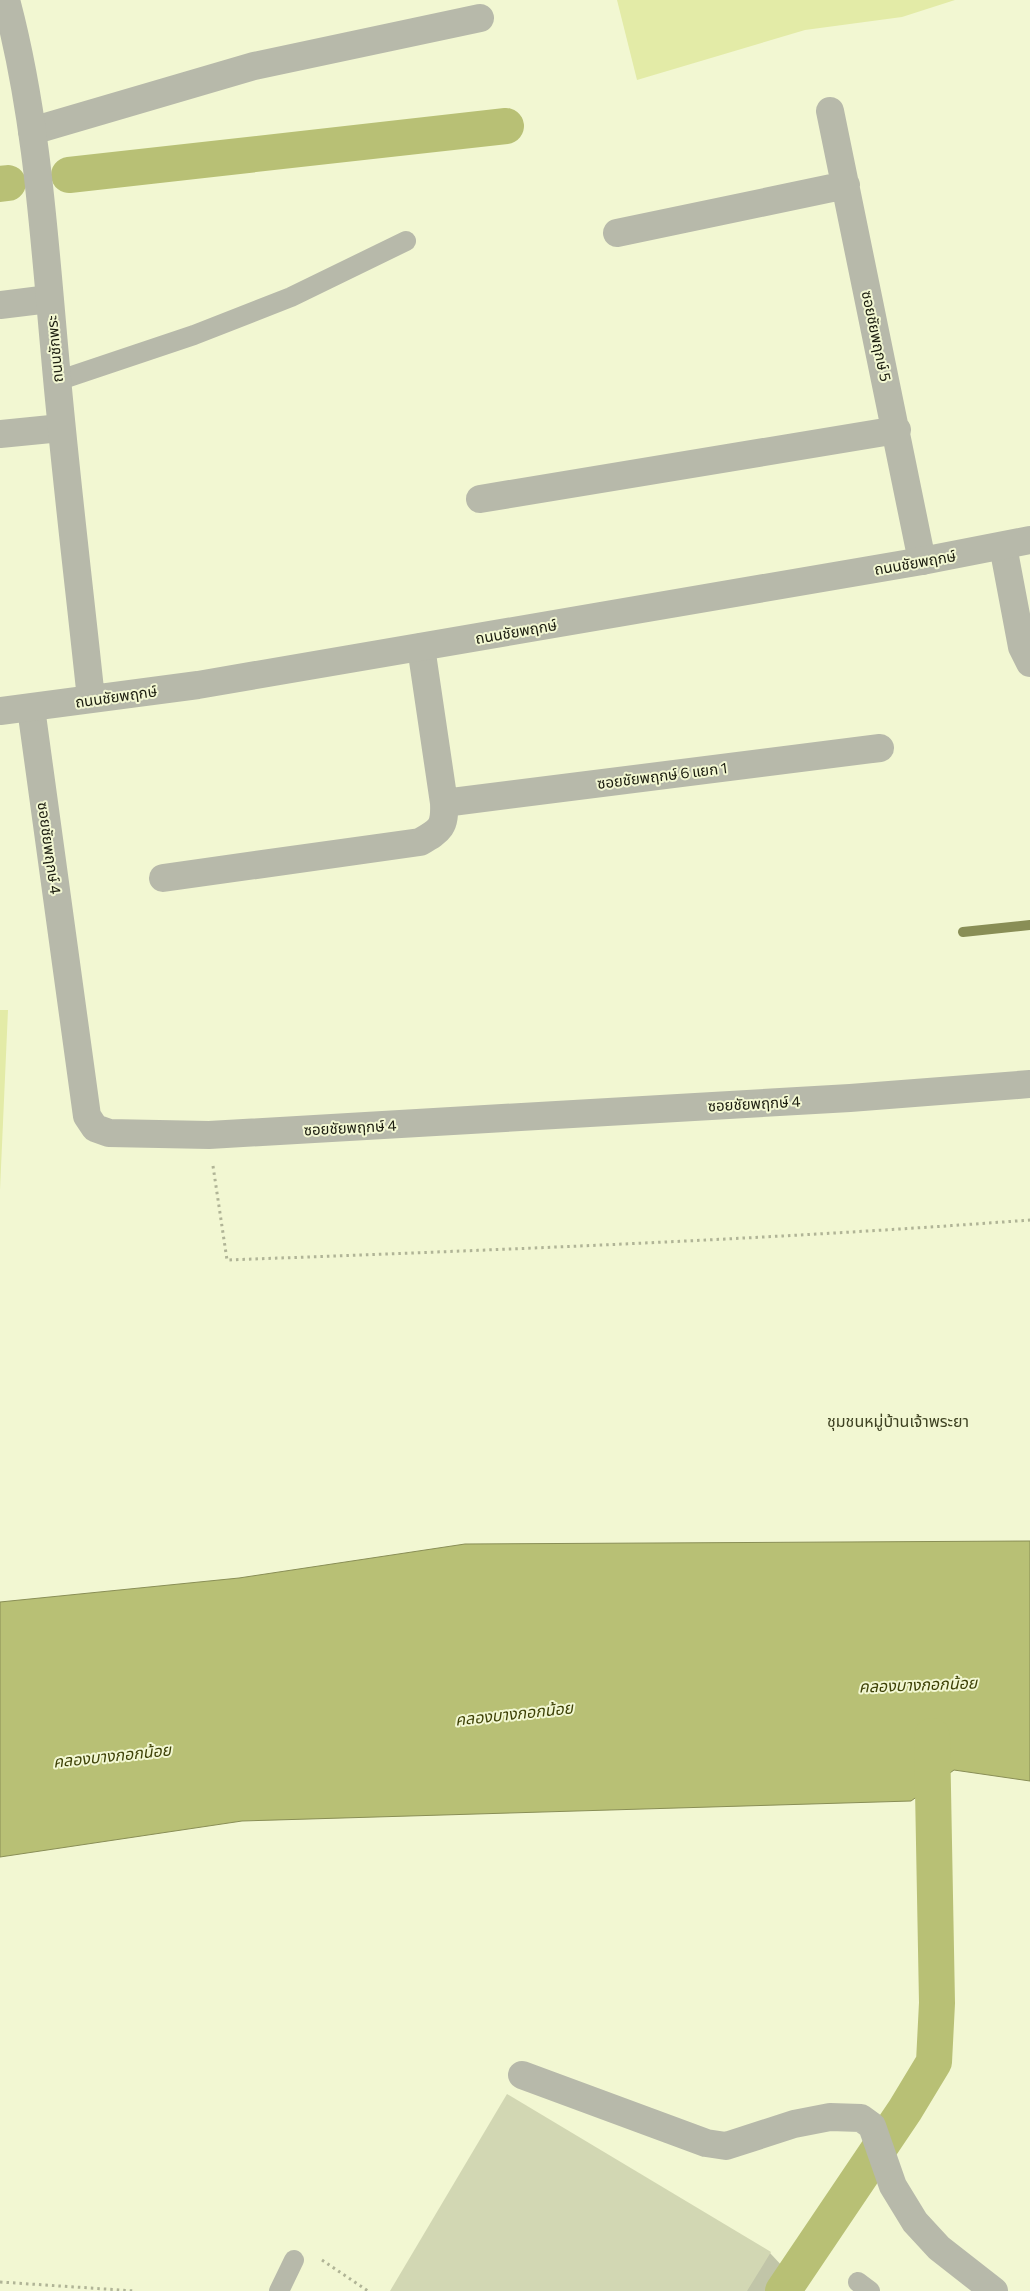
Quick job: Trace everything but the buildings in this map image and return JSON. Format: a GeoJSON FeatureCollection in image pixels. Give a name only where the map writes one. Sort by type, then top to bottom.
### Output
{"type":"FeatureCollection","features":[{"type":"Feature","properties":{"kind":"street","name":"ถนนชักพระ"},"geometry":{"type":"LineString","coordinates":[[6,0],[32,131],[40,194],[61,428],[70,491],[91,699]]}},
{"type":"Feature","properties":{"kind":"street"},"geometry":{"type":"LineString","coordinates":[[32,131],[254,66],[480,18]]}},
{"type":"Feature","properties":{"kind":"street","name":"ซอยชัยพฤกษ์ 5"},"geometry":{"type":"LineString","coordinates":[[830,111],[897,430],[922,561]]}},
{"type":"Feature","properties":{"kind":"street"},"geometry":{"type":"LineString","coordinates":[[617,233],[846,185]]}},
{"type":"Feature","properties":{"kind":"street"},"geometry":{"type":"LineString","coordinates":[[0,305],[49,299]]}},
{"type":"Feature","properties":{"kind":"street"},"geometry":{"type":"LineString","coordinates":[[0,434],[61,428]]}},
{"type":"Feature","properties":{"kind":"street"},"geometry":{"type":"LineString","coordinates":[[480,499],[897,430]]}},
{"type":"Feature","properties":{"kind":"street","name":"ถนนชัยพฤกษ์"},"geometry":{"type":"LineString","coordinates":[[0,711],[198,685],[922,561],[1030,540]]}},
{"type":"Feature","properties":{"kind":"street"},"geometry":{"type":"LineString","coordinates":[[1003,546],[1022,647],[1030,664]]}},
{"type":"Feature","properties":{"kind":"street"},"geometry":{"type":"LineString","coordinates":[[163,878],[420,842],[438,832],[445,819],[444,803],[421,647]]}},
{"type":"Feature","properties":{"kind":"street","name":"ซอยชัยพฤกษ์ 4"},"geometry":{"type":"LineString","coordinates":[[31,708],[87,1116],[95,1128],[110,1133],[209,1135],[850,1098],[1030,1084]]}},
{"type":"Feature","properties":{"kind":"street","name":"ซอยชัยพฤกษ์ 6 แยก 1"},"geometry":{"type":"LineString","coordinates":[[444,803],[880,748]]}},
{"type":"Feature","properties":{"kind":"street"},"geometry":{"type":"LineString","coordinates":[[522,2075],[706,2143],[716,2145],[726,2146],[794,2124],[830,2117],[860,2118],[872,2126],[893,2186],[915,2222],[939,2248],[994,2291]]}},
{"type":"Feature","properties":{"kind":"lane"},"geometry":{"type":"LineString","coordinates":[[57,381],[194,335],[291,297],[406,241]]}},
{"type":"Feature","properties":{"kind":"lane"},"geometry":{"type":"LineString","coordinates":[[279,2291],[294,2260]]}},
{"type":"Feature","properties":{"kind":"path"},"geometry":{"type":"LineString","coordinates":[[209,1135],[227,1260],[542,1249],[895,1230],[1030,1220]]}},
{"type":"Feature","properties":{"kind":"path"},"geometry":{"type":"LineString","coordinates":[[0,2282],[135,2291]]}},
{"type":"Feature","properties":{"kind":"shaded area"},"geometry":{"type":"Polygon","coordinates":[[[617,0],[955,0],[902,17],[805,30],[637,80],[617,0]]]}},
{"type":"Feature","properties":{"kind":"shaded area"},"geometry":{"type":"Polygon","coordinates":[[[0,1010],[8,1010],[0,1190],[0,1010]]]}},
{"type":"Feature","properties":{"kind":"water","name":"คลองบางกอกน้อย"},"geometry":{"type":"Polygon","coordinates":[[[1030,1541],[1030,1781],[954,1770],[911,1801],[242,1821],[0,1857],[0,1602],[239,1578],[465,1544],[1030,1541]]]}},
{"type":"Feature","properties":{"kind":"waterway"},"geometry":{"type":"LineString","coordinates":[[69,175],[506,126]]}},
{"type":"Feature","properties":{"kind":"waterway"},"geometry":{"type":"LineString","coordinates":[[0,184],[8,183]]}},
{"type":"Feature","properties":{"kind":"waterway"},"geometry":{"type":"LineString","coordinates":[[963,932],[1030,925]]}},
{"type":"Feature","properties":{"kind":"waterway"},"geometry":{"type":"LineString","coordinates":[[783,2291],[905,2110],[934,2062],[937,2003],[932,1736]]}},
{"type":"Feature","properties":{"kind":"district","name":"ชุมชนหมู่บ้านเจ้าพระยา"},"geometry":{"type":"Point","coordinates":[898,1420]}}]}
